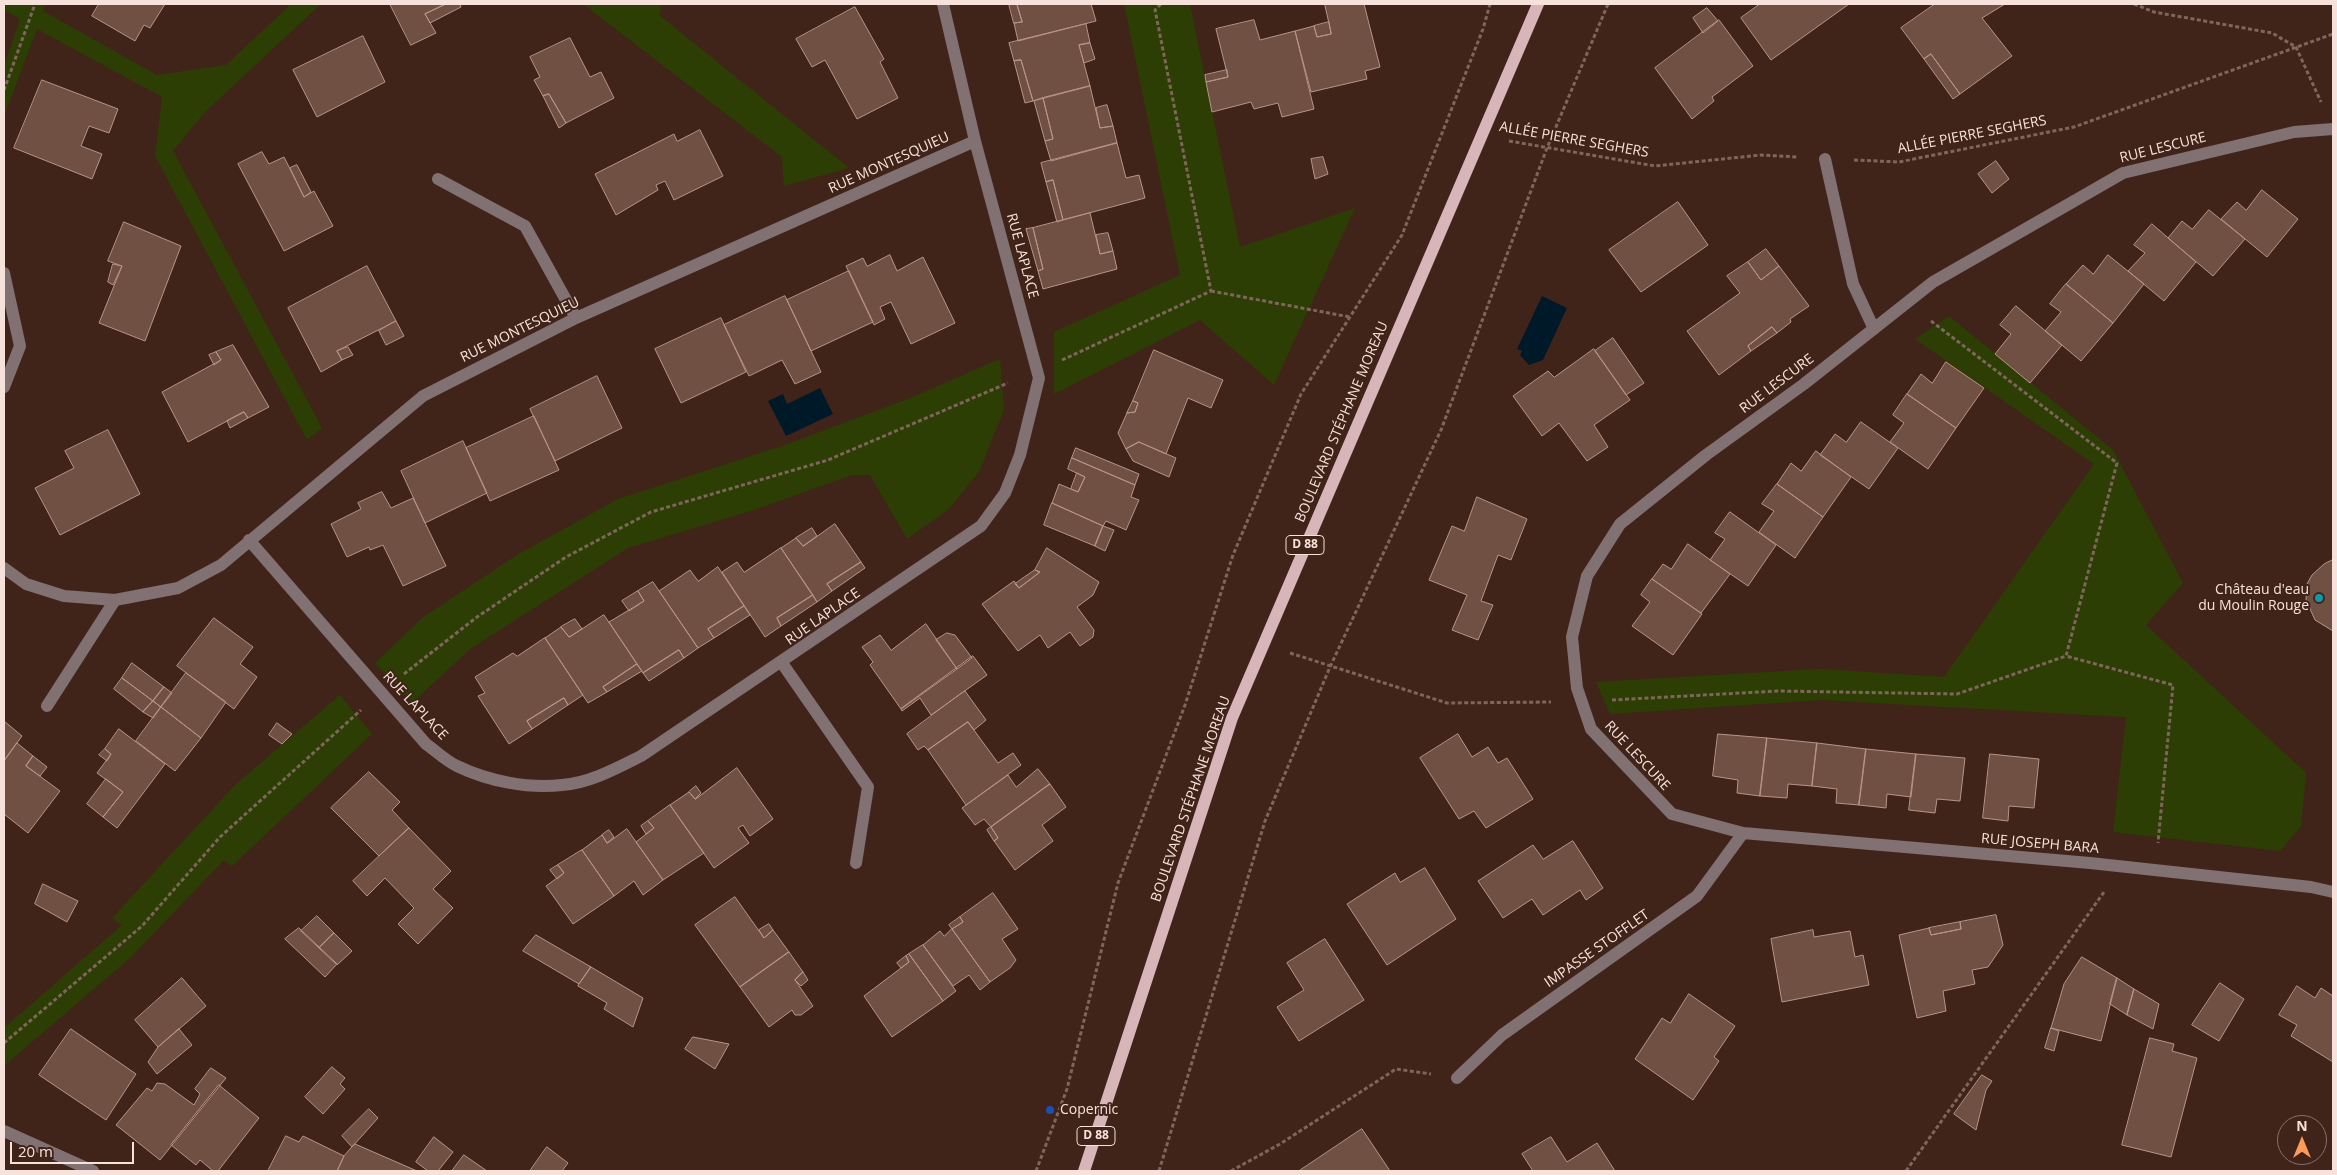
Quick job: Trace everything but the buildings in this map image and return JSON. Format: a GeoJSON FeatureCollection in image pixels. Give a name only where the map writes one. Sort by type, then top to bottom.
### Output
{"type":"FeatureCollection","features":[{"type":"Feature","properties":{"kind":"main road","name":"BOULEVARD STÉPHANE MOREAU"},"geometry":{"type":"LineString","coordinates":[[1084,1171],[1232,718],[1538,4]]}},
{"type":"Feature","properties":{"kind":"street","name":"RUE LAPLACE"},"geometry":{"type":"LineString","coordinates":[[249,540],[426,744],[457,766],[491,778],[526,785],[563,785],[603,774],[641,756],[782,663],[981,526],[1005,493],[1020,455],[1034,405],[1039,378],[975,141],[943,4]]}},
{"type":"Feature","properties":{"kind":"street","name":"RUE LESCURE"},"geometry":{"type":"LineString","coordinates":[[1743,833],[1672,814],[1591,729],[1577,688],[1572,637],[1587,576],[1620,524],[1706,455],[1804,384],[1933,282],[2122,172],[2294,132],[2333,129]]}},
{"type":"Feature","properties":{"kind":"street","name":"RUE MONTESQUIEU"},"geometry":{"type":"LineString","coordinates":[[4,568],[26,584],[64,596],[115,600],[178,588],[221,565],[423,396],[576,318],[975,141]]}},
{"type":"Feature","properties":{"kind":"street"},"geometry":{"type":"LineString","coordinates":[[1825,159],[1853,284],[1874,329]]}},
{"type":"Feature","properties":{"kind":"street"},"geometry":{"type":"LineString","coordinates":[[438,179],[525,226],[576,318]]}},
{"type":"Feature","properties":{"kind":"street"},"geometry":{"type":"LineString","coordinates":[[4,273],[20,346],[4,387]]}},
{"type":"Feature","properties":{"kind":"street"},"geometry":{"type":"LineString","coordinates":[[47,706],[115,600]]}},
{"type":"Feature","properties":{"kind":"street"},"geometry":{"type":"LineString","coordinates":[[782,663],[868,788],[856,863]]}},
{"type":"Feature","properties":{"kind":"street","name":"RUE JOSEPH BARA"},"geometry":{"type":"LineString","coordinates":[[1743,833],[2122,867],[2311,887],[2333,892]]}},
{"type":"Feature","properties":{"kind":"street","name":"IMPASSE STOFFLET"},"geometry":{"type":"LineString","coordinates":[[1457,1078],[1502,1035],[1697,896],[1743,833]]}},
{"type":"Feature","properties":{"kind":"street"},"geometry":{"type":"LineString","coordinates":[[4,1131],[93,1171]]}},
{"type":"Feature","properties":{"kind":"path"},"geometry":{"type":"LineString","coordinates":[[4,90],[36,4]]}},
{"type":"Feature","properties":{"kind":"path"},"geometry":{"type":"LineString","coordinates":[[1162,4],[1155,10],[1211,291]]}},
{"type":"Feature","properties":{"kind":"path"},"geometry":{"type":"LineString","coordinates":[[1036,1171],[1068,1089],[1118,883],[1185,705],[1232,555],[1300,394],[1402,235],[1483,29],[1490,4]]}},
{"type":"Feature","properties":{"kind":"path"},"geometry":{"type":"LineString","coordinates":[[1159,1171],[1265,821],[1330,666],[1441,430],[1548,148],[1608,4]]}},
{"type":"Feature","properties":{"kind":"path"},"geometry":{"type":"LineString","coordinates":[[2134,4],[2154,12],[2272,33],[2296,48],[2333,129]]}},
{"type":"Feature","properties":{"kind":"path","name":"ALLÉE PIERRE SEGHERS"},"geometry":{"type":"LineString","coordinates":[[1481,136],[1655,166],[1761,155],[1900,162],[2074,127],[2333,34]]}},
{"type":"Feature","properties":{"kind":"path"},"geometry":{"type":"LineString","coordinates":[[4,1043],[142,926],[220,836],[381,692],[477,617],[566,557],[651,512],[828,460],[1038,371],[1211,291],[1350,317]]}},
{"type":"Feature","properties":{"kind":"path"},"geometry":{"type":"LineString","coordinates":[[1907,302],[2117,463],[2066,656]]}},
{"type":"Feature","properties":{"kind":"path"},"geometry":{"type":"LineString","coordinates":[[1263,644],[1447,703],[1582,701],[1778,691],[1958,694],[2066,656],[2173,684],[2155,871]]}},
{"type":"Feature","properties":{"kind":"path"},"geometry":{"type":"LineString","coordinates":[[1906,1171],[2122,867]]}},
{"type":"Feature","properties":{"kind":"path"},"geometry":{"type":"LineString","coordinates":[[1231,1171],[1280,1144],[1396,1069],[1457,1078]]}},
{"type":"Feature","properties":{"kind":"green space"},"geometry":{"type":"Polygon","coordinates":[[[4,4],[45,4],[43,11],[157,75],[226,65],[291,4],[321,4],[204,113],[173,151],[322,428],[307,440],[155,156],[162,97],[37,29],[4,116],[4,65],[20,19],[4,10],[4,4]]]}},
{"type":"Feature","properties":{"kind":"green space"},"geometry":{"type":"Polygon","coordinates":[[[583,4],[657,4],[662,7],[659,15],[849,168],[784,186],[782,157],[583,4]]]}},
{"type":"Feature","properties":{"kind":"green space"},"geometry":{"type":"Polygon","coordinates":[[[1124,4],[1194,4],[1190,5],[1240,247],[1355,208],[1274,385],[1200,320],[1054,394],[1054,332],[1180,275],[1124,4]]]}},
{"type":"Feature","properties":{"kind":"green space"},"geometry":{"type":"Polygon","coordinates":[[[1949,316],[2113,450],[2183,583],[2146,625],[2306,773],[2301,826],[2280,851],[2113,832],[2126,717],[1821,700],[1610,714],[1596,682],[1820,669],[1944,677],[2094,464],[1915,339],[1949,316]]]}},
{"type":"Feature","properties":{"kind":"green space"},"geometry":{"type":"Polygon","coordinates":[[[1000,359],[1004,410],[979,472],[949,509],[907,539],[870,475],[852,475],[754,510],[628,548],[470,649],[412,703],[375,663],[422,618],[517,555],[618,499],[785,445],[910,398],[1000,359]]]}},
{"type":"Feature","properties":{"kind":"green space"},"geometry":{"type":"Polygon","coordinates":[[[340,695],[372,734],[232,866],[224,860],[131,957],[4,1066],[4,1028],[122,925],[112,918],[236,784],[340,695]]]}},
{"type":"Feature","properties":{"kind":"water"},"geometry":{"type":"Polygon","coordinates":[[[1542,296],[1567,308],[1543,360],[1529,365],[1520,355],[1522,351],[1517,349],[1542,296]]]}},
{"type":"Feature","properties":{"kind":"water"},"geometry":{"type":"Polygon","coordinates":[[[820,388],[833,414],[786,436],[768,401],[783,394],[787,404],[820,388]]]}},
{"type":"Feature","properties":{"kind":"place","name":"Château d'eau du Moulin Rouge"},"geometry":{"type":"Point","coordinates":[2319,598]}},
{"type":"Feature","properties":{"kind":"place","name":"Copernic"},"geometry":{"type":"Point","coordinates":[1050,1110]}}]}
